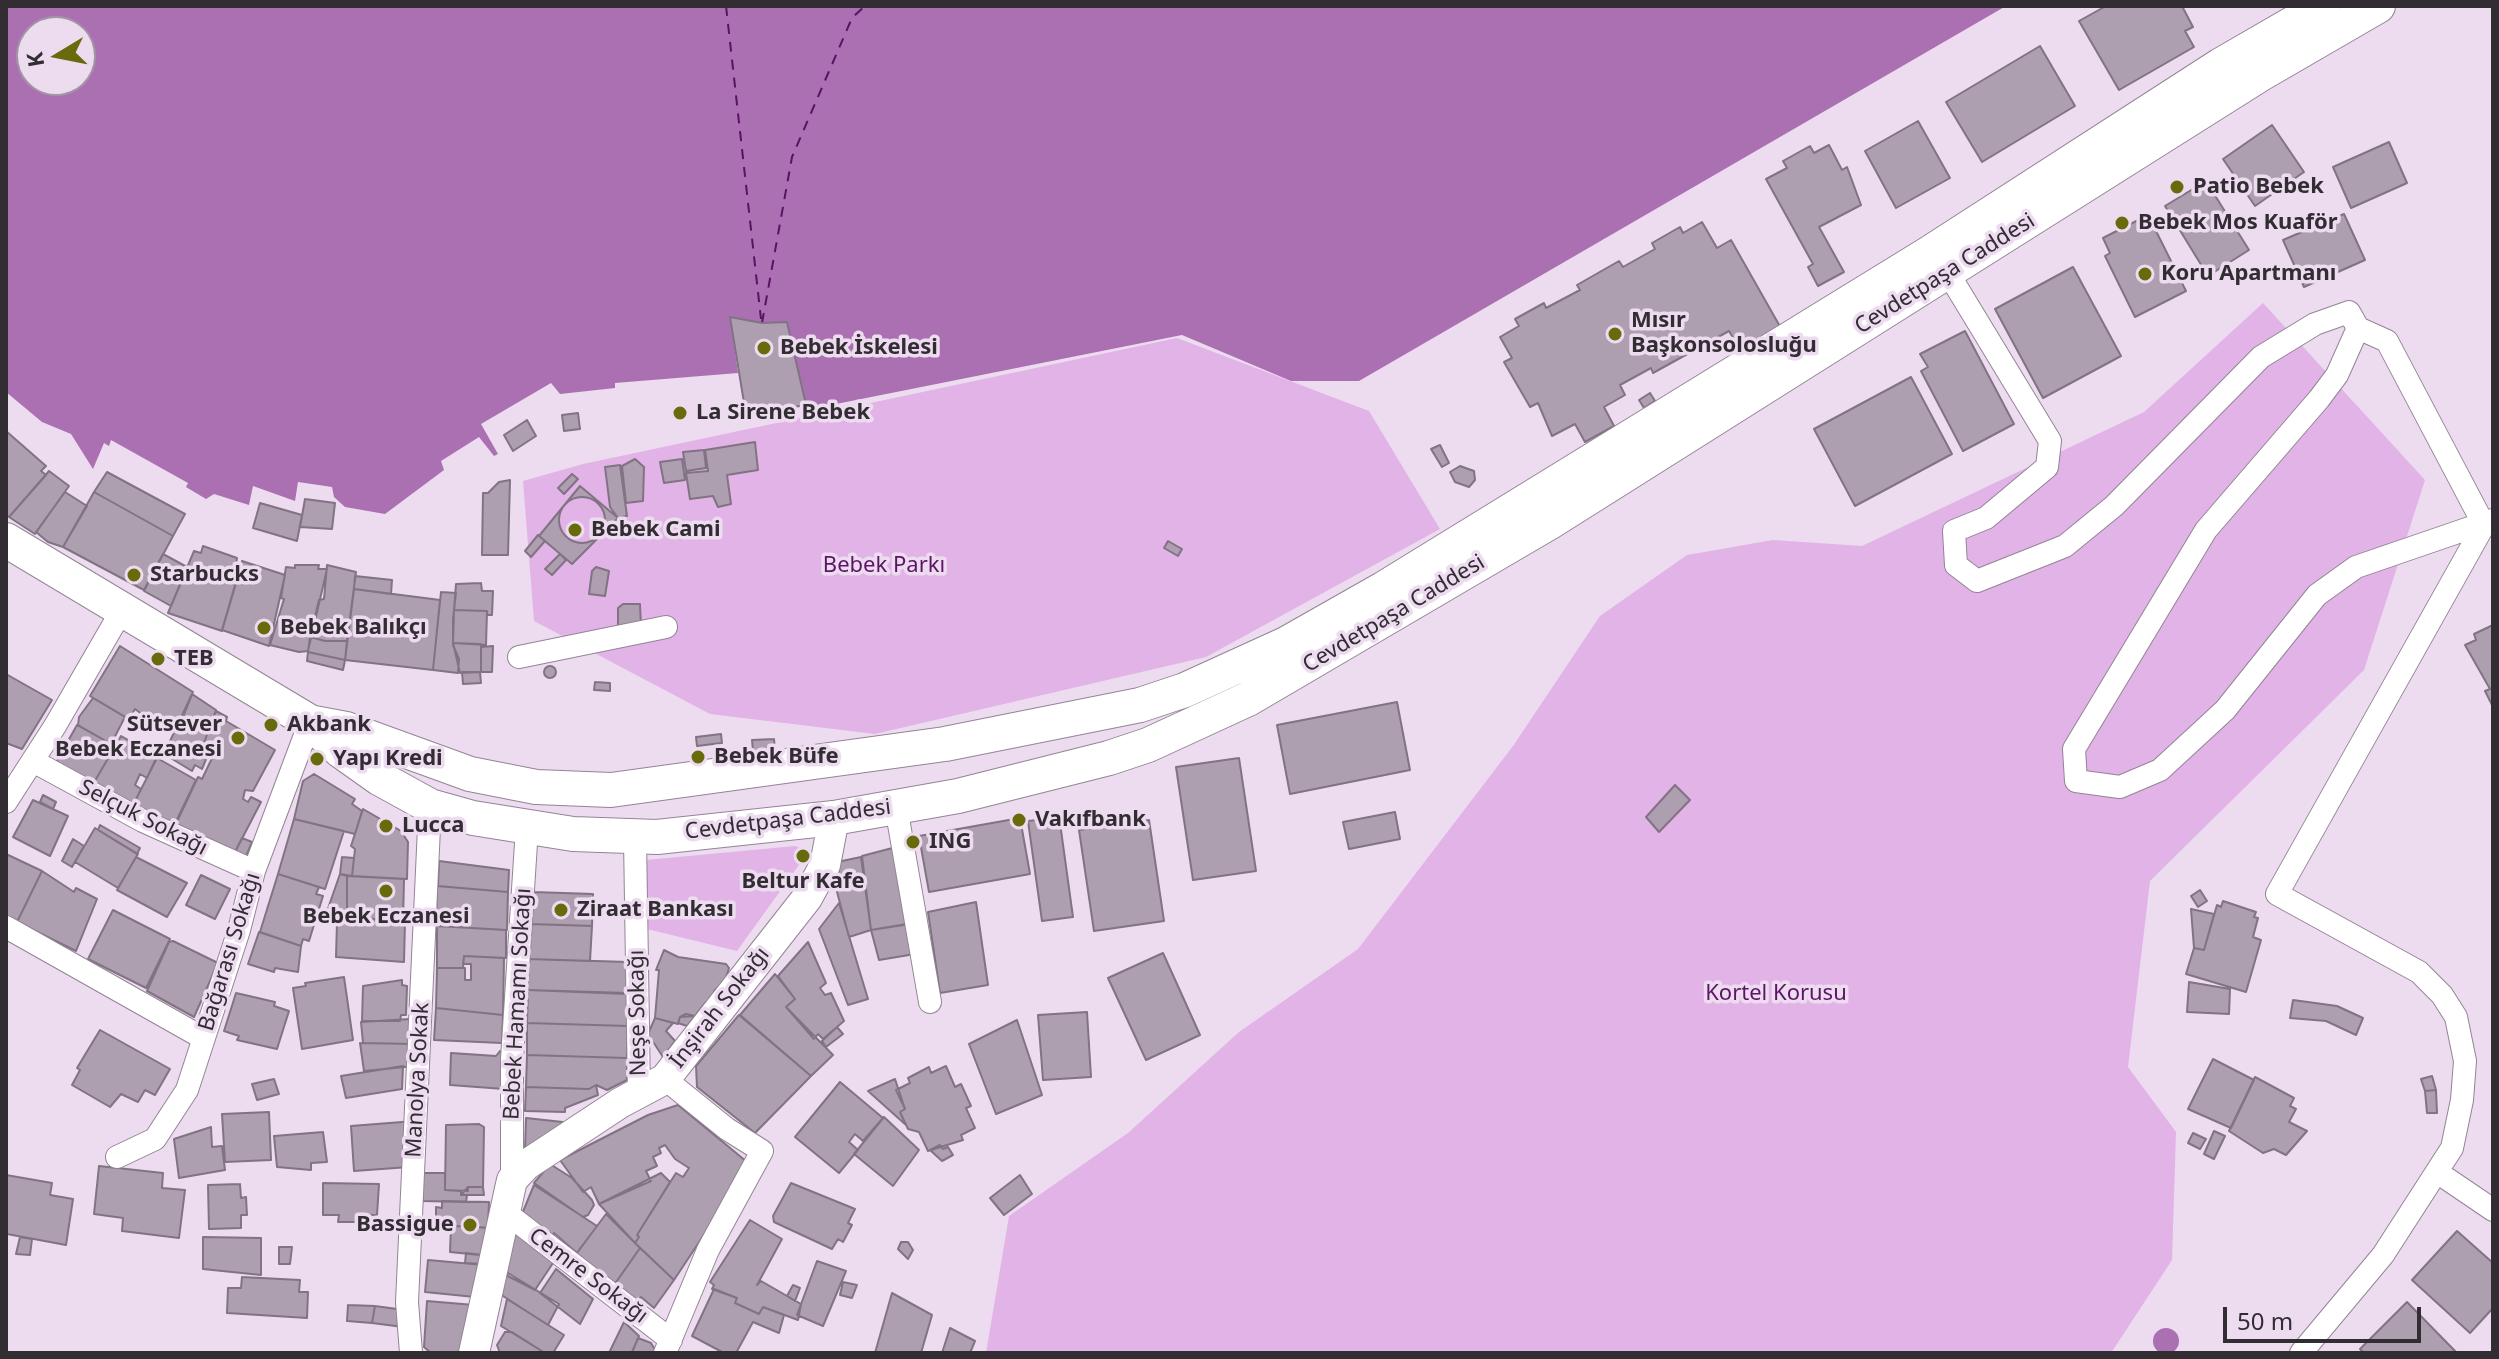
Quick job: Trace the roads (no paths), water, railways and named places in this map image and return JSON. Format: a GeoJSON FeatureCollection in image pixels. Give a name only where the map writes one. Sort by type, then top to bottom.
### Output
{"type":"FeatureCollection","features":[{"type":"Feature","properties":{"kind":"main road","name":"Cevdetpaşa Caddesi"},"geometry":{"type":"LineString","coordinates":[[310,722],[346,729],[470,774],[536,787],[598,791],[945,744],[1140,705],[1228,672],[1286,644],[1605,454],[1928,254],[2221,65],[2323,6]]}},
{"type":"Feature","properties":{"kind":"main road","name":"Cevdetpaşa Caddesi"},"geometry":{"type":"LineString","coordinates":[[6,540],[310,722],[353,760],[430,806],[527,828],[646,838],[834,818],[958,796],[1109,758],[1148,745],[1248,699],[1550,522],[2259,75],[2378,6]]}},
{"type":"Feature","properties":{"kind":"main road"},"geometry":{"type":"LineString","coordinates":[[945,744],[956,757],[961,771],[958,796]]}},
{"type":"Feature","properties":{"kind":"main road"},"geometry":{"type":"LineString","coordinates":[[825,760],[835,798],[834,818]]}},
{"type":"Feature","properties":{"kind":"main road"},"geometry":{"type":"LineString","coordinates":[[646,838],[642,800],[652,786]]}},
{"type":"Feature","properties":{"kind":"main road"},"geometry":{"type":"LineString","coordinates":[[527,828],[536,787]]}},
{"type":"Feature","properties":{"kind":"street"},"geometry":{"type":"LineString","coordinates":[[1948,273],[2031,405],[2050,441],[2047,467],[1986,518],[1954,531],[1956,565],[1977,581],[2065,546],[2114,506],[2261,357],[2315,324],[2349,312],[2358,328],[2387,341],[2489,523]]}},
{"type":"Feature","properties":{"kind":"street"},"geometry":{"type":"LineString","coordinates":[[2358,328],[2337,375],[2319,399],[2206,530],[2074,749],[2076,781],[2120,787],[2160,770],[2225,710],[2317,595],[2356,567],[2489,523]]}},
{"type":"Feature","properties":{"kind":"street"},"geometry":{"type":"LineString","coordinates":[[2301,1353],[2383,1255],[2452,1148],[2462,1100],[2465,1061],[2456,1017],[2442,995],[2419,972],[2277,894],[2489,523]]}},
{"type":"Feature","properties":{"kind":"street"},"geometry":{"type":"LineString","coordinates":[[6,802],[122,610]]}},
{"type":"Feature","properties":{"kind":"street"},"geometry":{"type":"LineString","coordinates":[[519,657],[666,627]]}},
{"type":"Feature","properties":{"kind":"street","name":"Bağarası Sokağı"},"geometry":{"type":"LineString","coordinates":[[117,1157],[155,1139],[187,1090],[239,930],[254,871],[310,722]]}},
{"type":"Feature","properties":{"kind":"street","name":"Selçuk Sokağı"},"geometry":{"type":"LineString","coordinates":[[33,761],[143,821],[254,871]]}},
{"type":"Feature","properties":{"kind":"street","name":"Manolya Sokak"},"geometry":{"type":"LineString","coordinates":[[411,1353],[407,1302],[430,806]]}},
{"type":"Feature","properties":{"kind":"street"},"geometry":{"type":"LineString","coordinates":[[896,807],[930,1002]]}},
{"type":"Feature","properties":{"kind":"street","name":"İnşirah Sokağı"},"geometry":{"type":"LineString","coordinates":[[512,1180],[526,1165],[652,1086],[807,898],[825,865],[834,818]]}},
{"type":"Feature","properties":{"kind":"street","name":"Bebek Hamamı Sokağı"},"geometry":{"type":"LineString","coordinates":[[512,1180],[512,1059],[527,828]]}},
{"type":"Feature","properties":{"kind":"street","name":"Neşe Sokağı"},"geometry":{"type":"LineString","coordinates":[[646,838],[652,1086]]}},
{"type":"Feature","properties":{"kind":"street"},"geometry":{"type":"LineString","coordinates":[[6,927],[203,1038]]}},
{"type":"Feature","properties":{"kind":"street"},"geometry":{"type":"LineString","coordinates":[[652,1086],[762,1151],[708,1250],[668,1346]]}},
{"type":"Feature","properties":{"kind":"street"},"geometry":{"type":"LineString","coordinates":[[2437,1172],[2493,1210]]}},
{"type":"Feature","properties":{"kind":"street"},"geometry":{"type":"LineString","coordinates":[[474,1353],[512,1180]]}},
{"type":"Feature","properties":{"kind":"street","name":"Cemre Sokağı"},"geometry":{"type":"LineString","coordinates":[[505,1212],[668,1346]]}},
{"type":"Feature","properties":{"kind":"place","name":"Patio Bebek"},"geometry":{"type":"Point","coordinates":[2177,187]}},
{"type":"Feature","properties":{"kind":"place","name":"Bebek Mos Kuaför"},"geometry":{"type":"Point","coordinates":[2122,223]}},
{"type":"Feature","properties":{"kind":"place","name":"Koru Apartmanı"},"geometry":{"type":"Point","coordinates":[2145,274]}},
{"type":"Feature","properties":{"kind":"place","name":"Mısır Başkonsolosluğu"},"geometry":{"type":"Point","coordinates":[1615,334]}},
{"type":"Feature","properties":{"kind":"place","name":"Bebek İskelesi"},"geometry":{"type":"Point","coordinates":[764,348]}},
{"type":"Feature","properties":{"kind":"place","name":"La Sirene Bebek"},"geometry":{"type":"Point","coordinates":[680,413]}},
{"type":"Feature","properties":{"kind":"place","name":"Bebek Cami"},"geometry":{"type":"Point","coordinates":[575,530]}},
{"type":"Feature","properties":{"kind":"place","name":"Starbucks"},"geometry":{"type":"Point","coordinates":[134,575]}},
{"type":"Feature","properties":{"kind":"place","name":"Bebek Balıkçı"},"geometry":{"type":"Point","coordinates":[264,628]}},
{"type":"Feature","properties":{"kind":"place","name":"TEB"},"geometry":{"type":"Point","coordinates":[158,659]}},
{"type":"Feature","properties":{"kind":"place","name":"Akbank"},"geometry":{"type":"Point","coordinates":[271,725]}},
{"type":"Feature","properties":{"kind":"place","name":"Sütsever Bebek Eczanesi"},"geometry":{"type":"Point","coordinates":[238,738]}},
{"type":"Feature","properties":{"kind":"place","name":"Bebek Büfe"},"geometry":{"type":"Point","coordinates":[698,757]}},
{"type":"Feature","properties":{"kind":"place","name":"Yapı Kredi"},"geometry":{"type":"Point","coordinates":[317,759]}},
{"type":"Feature","properties":{"kind":"place","name":"Vakıfbank"},"geometry":{"type":"Point","coordinates":[1019,820]}},
{"type":"Feature","properties":{"kind":"place","name":"Lucca"},"geometry":{"type":"Point","coordinates":[386,826]}},
{"type":"Feature","properties":{"kind":"place","name":"ING"},"geometry":{"type":"Point","coordinates":[913,842]}},
{"type":"Feature","properties":{"kind":"place","name":"Beltur Kafe"},"geometry":{"type":"Point","coordinates":[803,856]}},
{"type":"Feature","properties":{"kind":"place","name":"Bebek Eczanesi"},"geometry":{"type":"Point","coordinates":[386,891]}},
{"type":"Feature","properties":{"kind":"place","name":"Ziraat Bankası"},"geometry":{"type":"Point","coordinates":[561,910]}},
{"type":"Feature","properties":{"kind":"place","name":"Bassigue"},"geometry":{"type":"Point","coordinates":[470,1225]}},
{"type":"Feature","properties":{"kind":"park label","name":"Bebek Parkı"},"geometry":{"type":"Point","coordinates":[884,566]}},
{"type":"Feature","properties":{"kind":"park label","name":"Kortel Korusu"},"geometry":{"type":"Point","coordinates":[1776,994]}}]}
